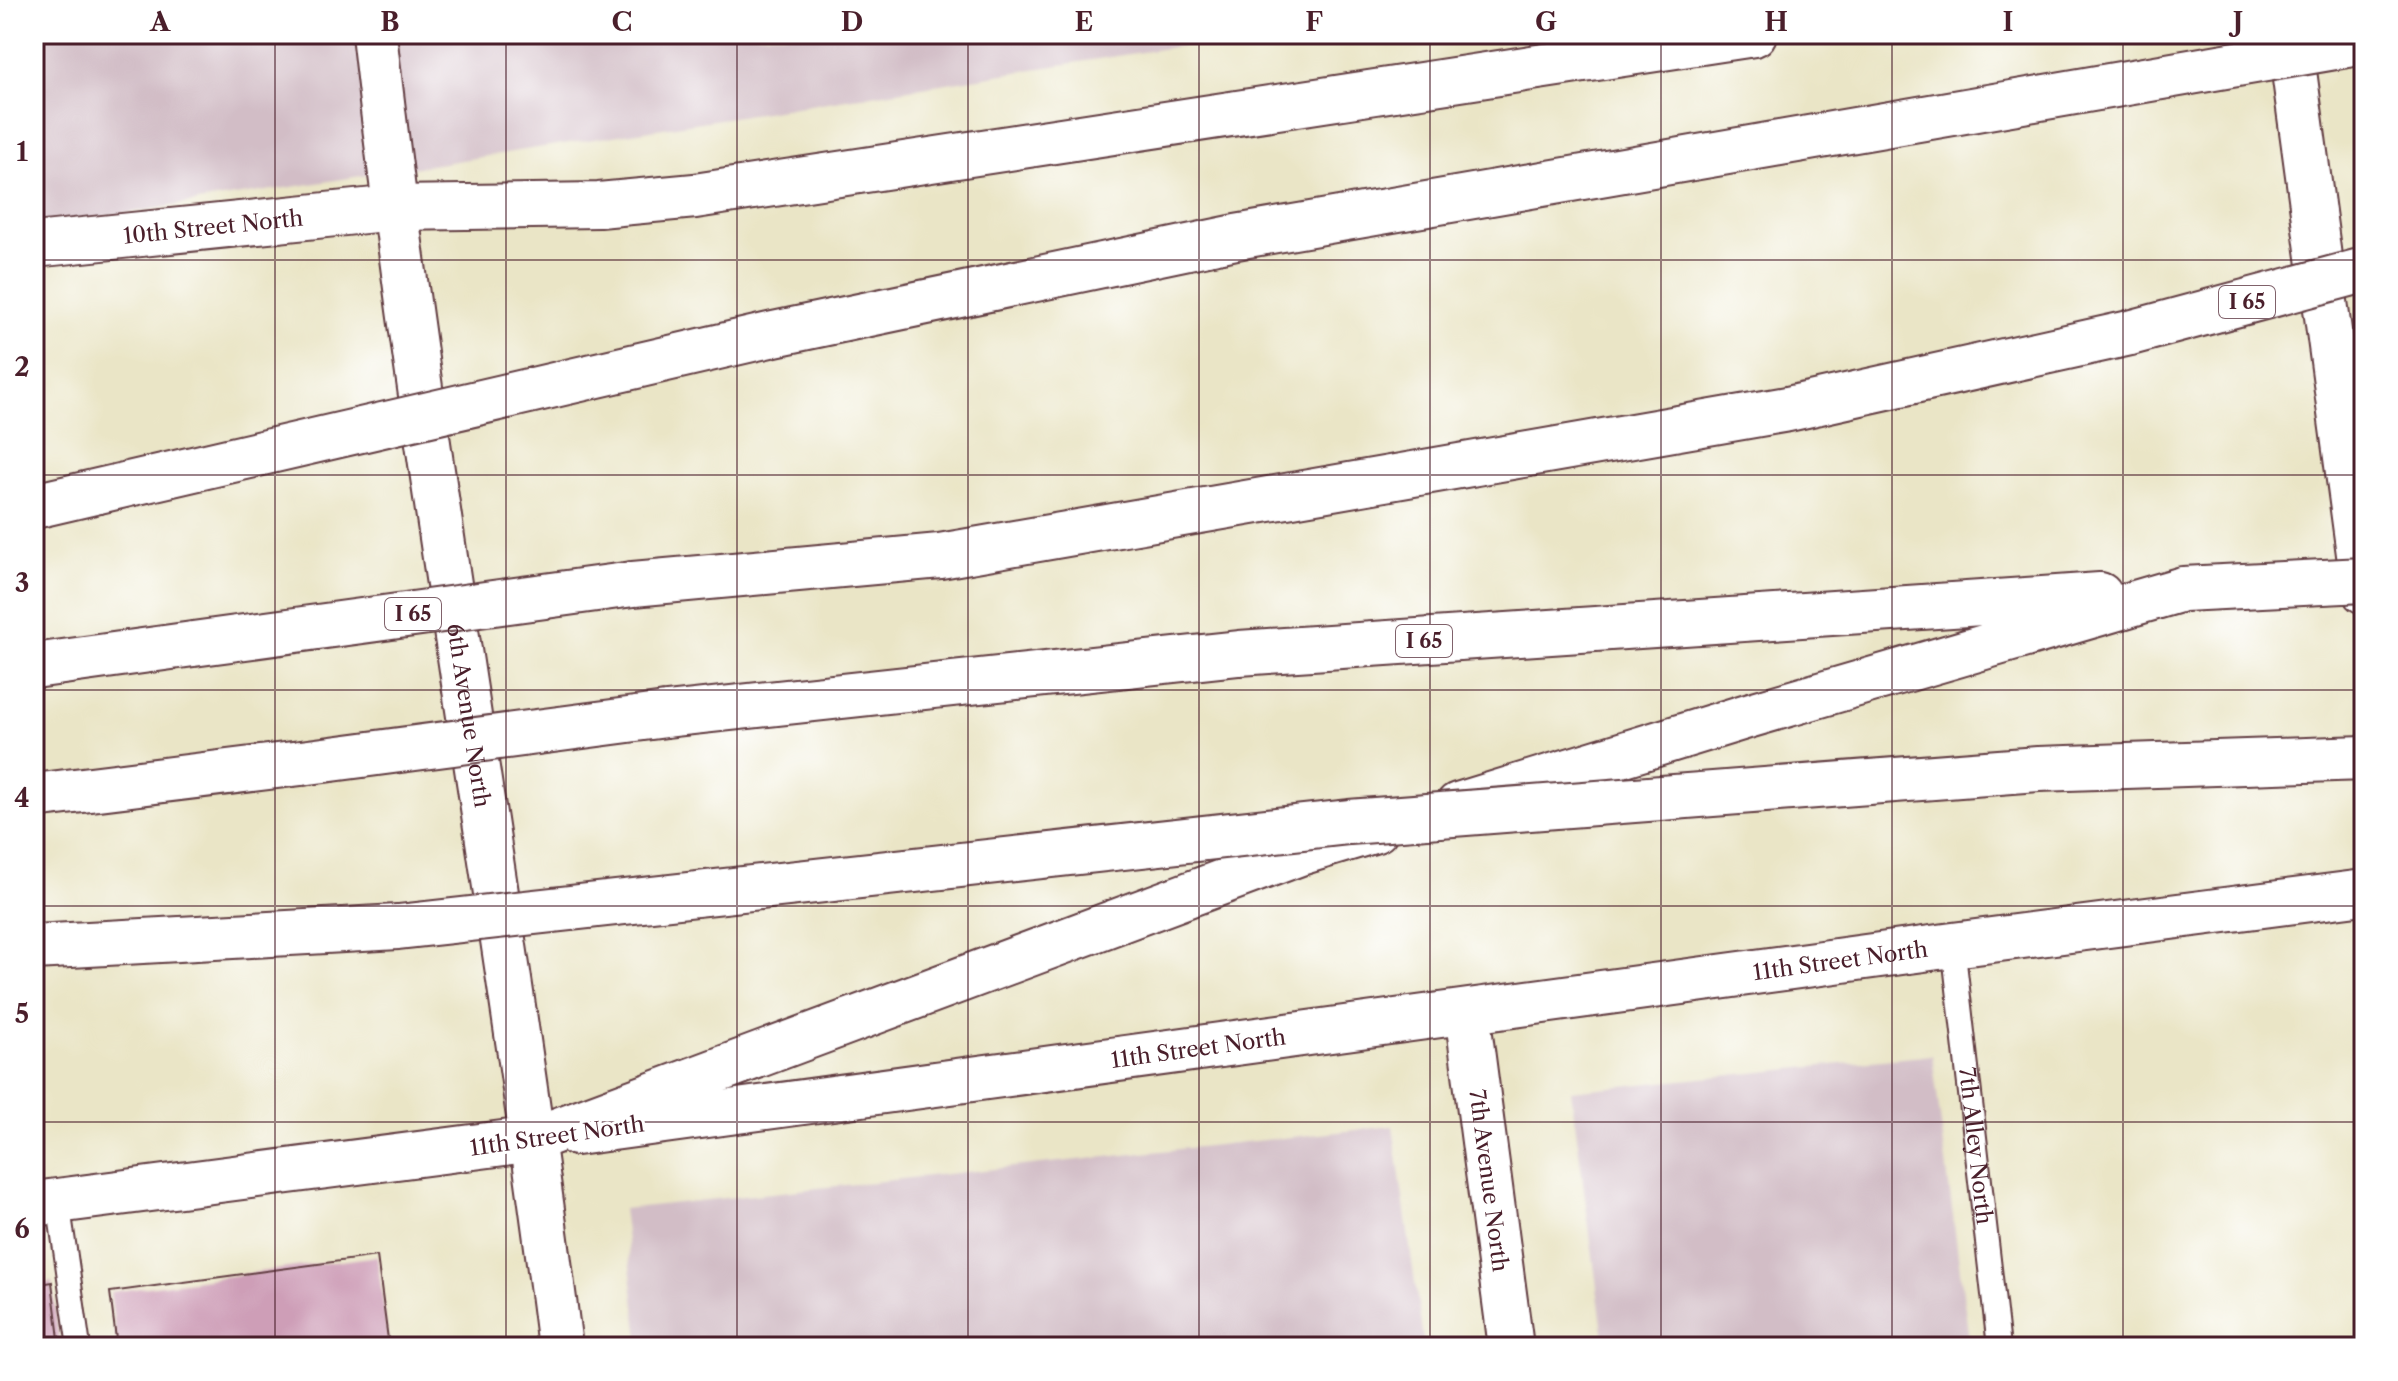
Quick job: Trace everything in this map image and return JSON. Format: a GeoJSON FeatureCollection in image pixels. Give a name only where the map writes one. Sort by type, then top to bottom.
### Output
{"type":"FeatureCollection","features":[{"type":"Feature","properties":{"kind":"main road","name":"6th Avenue North"},"geometry":{"type":"LineString","coordinates":[[374,34],[394,208],[534,1139],[560,1347]]}},
{"type":"Feature","properties":{"kind":"main road"},"geometry":{"type":"LineString","coordinates":[[2289,34],[2364,591]]}},
{"type":"Feature","properties":{"kind":"main road","name":"10th Street North"},"geometry":{"type":"LineString","coordinates":[[34,245],[394,208],[599,205],[695,196],[1738,36]]}},
{"type":"Feature","properties":{"kind":"main road"},"geometry":{"type":"LineString","coordinates":[[34,506],[759,338],[1236,237],[2364,42]]}},
{"type":"Feature","properties":{"kind":"main road","name":"I 65"},"geometry":{"type":"LineString","coordinates":[[34,666],[633,584],[940,556],[1773,412],[2130,333],[2364,270]]}},
{"type":"Feature","properties":{"kind":"main road","name":"I 65"},"geometry":{"type":"LineString","coordinates":[[34,796],[666,715],[1239,653],[2183,589],[2364,580]]}},
{"type":"Feature","properties":{"kind":"main road"},"geometry":{"type":"LineString","coordinates":[[534,1139],[1300,853],[1751,715],[2183,589]]}},
{"type":"Feature","properties":{"kind":"main road"},"geometry":{"type":"LineString","coordinates":[[34,947],[398,927],[1349,822],[2038,769],[2364,758]]}},
{"type":"Feature","properties":{"kind":"main road","name":"11th Street North"},"geometry":{"type":"LineString","coordinates":[[46,1202],[2364,892]]}},
{"type":"Feature","properties":{"kind":"main road","name":"7th Avenue North"},"geometry":{"type":"LineString","coordinates":[[1467,1012],[1511,1347]]}},
{"type":"Feature","properties":{"kind":"lane","name":"7th Alley North"},"geometry":{"type":"LineString","coordinates":[[1953,945],[1999,1347]]}},
{"type":"Feature","properties":{"kind":"lane"},"geometry":{"type":"LineString","coordinates":[[46,1202],[79,1347]]}},
{"type":"Feature","properties":{"kind":"shaded area"},"geometry":{"type":"Polygon","coordinates":[[[34,34],[1256,34],[34,228],[34,34]]]}},
{"type":"Feature","properties":{"kind":"shaded area"},"geometry":{"type":"Polygon","coordinates":[[[1932,1055],[1970,1347],[1605,1347],[1571,1091],[1932,1055]]]}},
{"type":"Feature","properties":{"kind":"shaded area"},"geometry":{"type":"Polygon","coordinates":[[[1393,1126],[1424,1347],[640,1347],[623,1209],[1393,1126]]]}},
{"type":"Feature","properties":{"kind":"building"},"geometry":{"type":"Polygon","coordinates":[[[377,1256],[389,1347],[117,1347],[110,1292],[377,1256]]]}},
{"type":"Feature","properties":{"kind":"building"},"geometry":{"type":"Polygon","coordinates":[[[52,1282],[60,1347],[34,1347],[34,1285],[52,1282]]]}}]}
